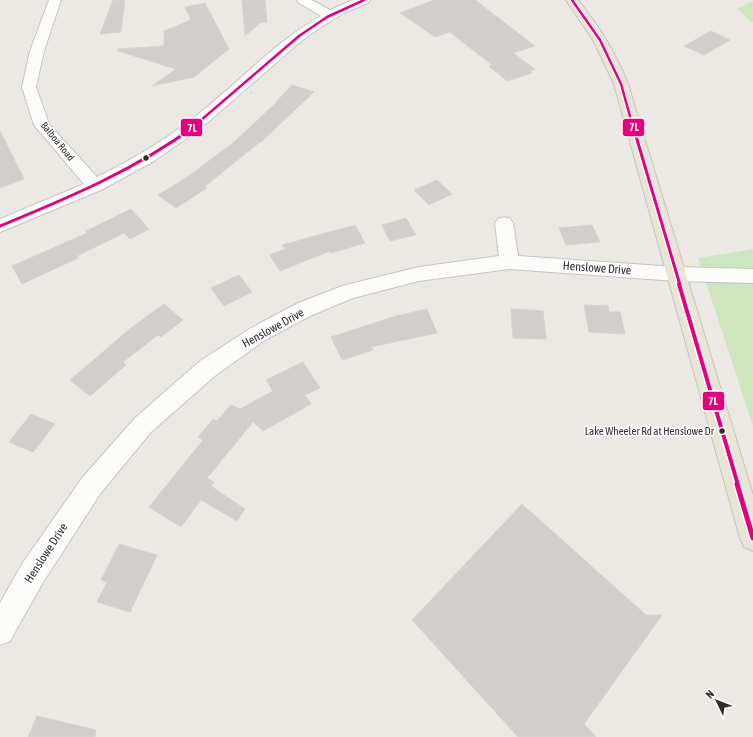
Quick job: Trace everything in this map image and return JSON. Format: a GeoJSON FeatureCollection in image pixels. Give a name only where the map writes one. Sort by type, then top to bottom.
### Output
{"type":"FeatureCollection","features":[{"type":"Feature","properties":{"kind":"main road"},"geometry":{"type":"LineString","coordinates":[[572,0],[591,24],[605,47],[621,84],[753,538]]}},
{"type":"Feature","properties":{"kind":"street","name":"Balboa Road"},"geometry":{"type":"LineString","coordinates":[[55,0],[37,51],[28,87],[42,125],[96,186]]}},
{"type":"Feature","properties":{"kind":"street"},"geometry":{"type":"LineString","coordinates":[[302,0],[330,15]]}},
{"type":"Feature","properties":{"kind":"street"},"geometry":{"type":"LineString","coordinates":[[0,226],[96,186],[126,171],[159,151],[194,126],[274,56],[310,28],[330,15],[364,0]]}},
{"type":"Feature","properties":{"kind":"street"},"geometry":{"type":"LineString","coordinates":[[504,224],[509,262]]}},
{"type":"Feature","properties":{"kind":"street","name":"Henslowe Drive"},"geometry":{"type":"LineString","coordinates":[[0,631],[32,574],[91,486],[143,425],[208,368],[258,334],[303,310],[349,291],[419,274],[509,262],[676,274],[753,276]]}},
{"type":"Feature","properties":{"kind":"green space"},"geometry":{"type":"Polygon","coordinates":[[[753,1],[753,23],[737,9],[753,1]]]}},
{"type":"Feature","properties":{"kind":"green space"},"geometry":{"type":"Polygon","coordinates":[[[753,249],[753,426],[698,258],[753,249]]]}},
{"type":"Feature","properties":{"kind":"building"},"geometry":{"type":"Polygon","coordinates":[[[113,0],[125,0],[121,32],[100,34],[113,0]]]}},
{"type":"Feature","properties":{"kind":"building"},"geometry":{"type":"Polygon","coordinates":[[[242,0],[265,0],[267,22],[260,23],[245,36],[242,0]]]}},
{"type":"Feature","properties":{"kind":"building"},"geometry":{"type":"Polygon","coordinates":[[[434,0],[475,0],[535,46],[513,53],[535,69],[530,71],[532,73],[507,81],[489,66],[492,65],[450,32],[435,37],[400,13],[434,0]]]}},
{"type":"Feature","properties":{"kind":"building"},"geometry":{"type":"Polygon","coordinates":[[[205,3],[229,49],[194,77],[152,86],[176,69],[118,51],[118,49],[164,46],[164,31],[191,20],[185,7],[205,3]]]}},
{"type":"Feature","properties":{"kind":"building"},"geometry":{"type":"Polygon","coordinates":[[[711,31],[730,40],[704,55],[684,46],[711,31]]]}},
{"type":"Feature","properties":{"kind":"building"},"geometry":{"type":"Polygon","coordinates":[[[292,85],[314,92],[261,142],[204,187],[207,188],[176,208],[158,195],[186,178],[234,142],[277,102],[292,85]]]}},
{"type":"Feature","properties":{"kind":"building"},"geometry":{"type":"Polygon","coordinates":[[[0,131],[24,179],[0,188],[0,131]]]}},
{"type":"Feature","properties":{"kind":"building"},"geometry":{"type":"Polygon","coordinates":[[[437,180],[452,194],[429,205],[414,190],[437,180]]]}},
{"type":"Feature","properties":{"kind":"building"},"geometry":{"type":"Polygon","coordinates":[[[131,209],[149,229],[130,239],[124,233],[77,256],[78,258],[22,284],[12,266],[87,233],[86,231],[131,209]]]}},
{"type":"Feature","properties":{"kind":"building"},"geometry":{"type":"Polygon","coordinates":[[[406,218],[416,235],[390,241],[382,225],[406,218]]]}},
{"type":"Feature","properties":{"kind":"building"},"geometry":{"type":"Polygon","coordinates":[[[355,225],[365,243],[331,253],[330,251],[280,271],[270,255],[285,249],[282,245],[355,225]]]}},
{"type":"Feature","properties":{"kind":"building"},"geometry":{"type":"Polygon","coordinates":[[[592,225],[600,242],[566,245],[559,228],[592,225]]]}},
{"type":"Feature","properties":{"kind":"building"},"geometry":{"type":"Polygon","coordinates":[[[239,275],[252,292],[224,306],[211,288],[239,275]]]}},
{"type":"Feature","properties":{"kind":"building"},"geometry":{"type":"Polygon","coordinates":[[[164,304],[183,320],[161,337],[158,335],[123,362],[126,365],[90,396],[70,380],[131,328],[164,304]]]}},
{"type":"Feature","properties":{"kind":"building"},"geometry":{"type":"Polygon","coordinates":[[[584,305],[608,306],[609,312],[620,312],[625,334],[589,332],[584,305]]]}},
{"type":"Feature","properties":{"kind":"building"},"geometry":{"type":"Polygon","coordinates":[[[427,309],[437,333],[371,347],[373,350],[342,360],[331,337],[396,316],[427,309]]]}},
{"type":"Feature","properties":{"kind":"building"},"geometry":{"type":"Polygon","coordinates":[[[511,309],[543,311],[546,339],[513,338],[511,309]]]}},
{"type":"Feature","properties":{"kind":"building"},"geometry":{"type":"Polygon","coordinates":[[[303,362],[320,388],[305,395],[311,404],[263,431],[253,422],[207,478],[214,482],[211,486],[245,509],[237,521],[201,500],[181,527],[149,507],[203,440],[198,437],[213,419],[217,421],[231,405],[240,409],[273,391],[266,380],[303,362]]]}},
{"type":"Feature","properties":{"kind":"building"},"geometry":{"type":"Polygon","coordinates":[[[31,414],[55,424],[33,452],[9,442],[31,414]]]}},
{"type":"Feature","properties":{"kind":"building"},"geometry":{"type":"Polygon","coordinates":[[[522,504],[646,615],[662,615],[584,724],[596,737],[518,737],[412,620],[522,504]]]}},
{"type":"Feature","properties":{"kind":"building"},"geometry":{"type":"Polygon","coordinates":[[[119,544],[157,555],[130,612],[97,602],[107,582],[101,580],[119,544]]]}},
{"type":"Feature","properties":{"kind":"building"},"geometry":{"type":"Polygon","coordinates":[[[37,716],[96,730],[95,737],[28,737],[37,716]]]}},
{"type":"Feature","properties":{"kind":"transit line","name":"7L"},"geometry":{"type":"LineString","coordinates":[[0,226],[100,183],[149,157],[172,142],[209,114],[268,61],[299,36],[327,17],[364,0]]}},
{"type":"Feature","properties":{"kind":"transit line","name":"7L"},"geometry":{"type":"LineString","coordinates":[[572,0],[600,40],[621,84],[753,538]]}},
{"type":"Feature","properties":{"kind":"place","name":"Lake Wheeler Rd at Henslowe Dr"},"geometry":{"type":"Point","coordinates":[722,431]}}]}
